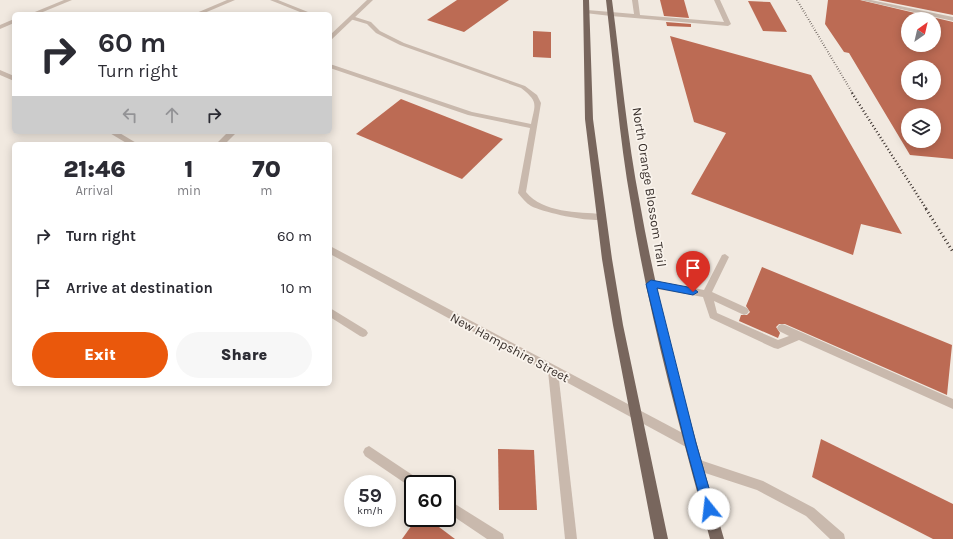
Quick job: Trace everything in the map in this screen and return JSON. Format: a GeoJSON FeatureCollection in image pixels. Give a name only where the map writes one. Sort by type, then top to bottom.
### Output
{"type":"FeatureCollection","features":[{"type":"Feature","properties":{"kind":"main road"},"geometry":{"type":"LineString","coordinates":[[586,0],[588,119],[618,325],[661,539]]}},
{"type":"Feature","properties":{"kind":"main road","name":"North Orange Blossom Trail"},"geometry":{"type":"LineString","coordinates":[[609,0],[627,155],[651,284],[690,443],[717,539]]}},
{"type":"Feature","properties":{"kind":"street"},"geometry":{"type":"LineString","coordinates":[[38,12],[69,0]]}},
{"type":"Feature","properties":{"kind":"street"},"geometry":{"type":"LineString","coordinates":[[332,37],[370,0]]}},
{"type":"Feature","properties":{"kind":"street"},"geometry":{"type":"LineString","coordinates":[[587,12],[611,14]]}},
{"type":"Feature","properties":{"kind":"street"},"geometry":{"type":"LineString","coordinates":[[0,27],[12,22]]}},
{"type":"Feature","properties":{"kind":"street"},"geometry":{"type":"LineString","coordinates":[[0,72],[12,78]]}},
{"type":"Feature","properties":{"kind":"street"},"geometry":{"type":"LineString","coordinates":[[116,134],[130,142]]}},
{"type":"Feature","properties":{"kind":"street"},"geometry":{"type":"LineString","coordinates":[[222,142],[231,134]]}},
{"type":"Feature","properties":{"kind":"street","name":"New Hampshire Street"},"geometry":{"type":"LineString","coordinates":[[332,251],[553,371],[690,443]]}},
{"type":"Feature","properties":{"kind":"lane"},"geometry":{"type":"LineString","coordinates":[[201,12],[232,0]]}},
{"type":"Feature","properties":{"kind":"lane"},"geometry":{"type":"LineString","coordinates":[[273,0],[305,12]]}},
{"type":"Feature","properties":{"kind":"lane"},"geometry":{"type":"LineString","coordinates":[[635,0],[636,16]]}},
{"type":"Feature","properties":{"kind":"lane"},"geometry":{"type":"LineString","coordinates":[[611,14],[728,24],[716,0]]}},
{"type":"Feature","properties":{"kind":"lane"},"geometry":{"type":"LineString","coordinates":[[864,0],[908,7],[953,19]]}},
{"type":"Feature","properties":{"kind":"lane"},"geometry":{"type":"LineString","coordinates":[[352,18],[369,23],[378,32],[402,44],[522,87],[536,96],[538,103],[522,192],[528,200],[544,207],[578,216],[602,217]]}},
{"type":"Feature","properties":{"kind":"lane"},"geometry":{"type":"LineString","coordinates":[[332,67],[470,114],[534,127]]}},
{"type":"Feature","properties":{"kind":"lane"},"geometry":{"type":"LineString","coordinates":[[725,257],[707,294],[713,315],[778,345],[799,336]]}},
{"type":"Feature","properties":{"kind":"lane"},"geometry":{"type":"LineString","coordinates":[[651,284],[707,294],[744,311]]}},
{"type":"Feature","properties":{"kind":"lane"},"geometry":{"type":"LineString","coordinates":[[332,313],[363,333]]}},
{"type":"Feature","properties":{"kind":"lane"},"geometry":{"type":"LineString","coordinates":[[782,328],[953,404]]}},
{"type":"Feature","properties":{"kind":"lane"},"geometry":{"type":"LineString","coordinates":[[553,371],[571,539]]}},
{"type":"Feature","properties":{"kind":"lane"},"geometry":{"type":"LineString","coordinates":[[369,452],[404,476]]}},
{"type":"Feature","properties":{"kind":"lane"},"geometry":{"type":"LineString","coordinates":[[697,465],[759,485],[810,512],[839,539]]}},
{"type":"Feature","properties":{"kind":"lane"},"geometry":{"type":"LineString","coordinates":[[456,511],[498,539]]}},
{"type":"Feature","properties":{"kind":"building"},"geometry":{"type":"Polygon","coordinates":[[[457,0],[509,0],[464,32],[427,20],[457,0]]]}},
{"type":"Feature","properties":{"kind":"building"},"geometry":{"type":"Polygon","coordinates":[[[660,0],[684,0],[689,18],[664,16],[660,0]]]}},
{"type":"Feature","properties":{"kind":"building"},"geometry":{"type":"Polygon","coordinates":[[[828,0],[860,0],[911,12],[901,12],[901,52],[941,52],[941,19],[953,22],[953,159],[910,155],[906,148],[941,148],[941,108],[901,108],[901,140],[849,53],[844,52],[825,24],[828,0]]]}},
{"type":"Feature","properties":{"kind":"building"},"geometry":{"type":"Polygon","coordinates":[[[878,0],[953,0],[953,15],[878,0]]]}},
{"type":"Feature","properties":{"kind":"building"},"geometry":{"type":"Polygon","coordinates":[[[748,1],[770,2],[787,32],[763,31],[748,1]]]}},
{"type":"Feature","properties":{"kind":"building"},"geometry":{"type":"Polygon","coordinates":[[[666,22],[691,24],[691,27],[667,26],[666,22]]]}},
{"type":"Feature","properties":{"kind":"building"},"geometry":{"type":"Polygon","coordinates":[[[533,31],[551,32],[551,58],[533,57],[533,31]]]}},
{"type":"Feature","properties":{"kind":"building"},"geometry":{"type":"Polygon","coordinates":[[[670,36],[811,75],[902,234],[861,224],[853,255],[691,194],[726,133],[694,122],[670,36]]]}},
{"type":"Feature","properties":{"kind":"building"},"geometry":{"type":"Polygon","coordinates":[[[401,99],[503,139],[462,179],[356,134],[401,99]]]}},
{"type":"Feature","properties":{"kind":"building"},"geometry":{"type":"Polygon","coordinates":[[[762,267],[952,345],[947,395],[785,324],[779,324],[776,327],[780,333],[778,338],[739,321],[741,315],[747,315],[750,312],[746,306],[762,267]]]}},
{"type":"Feature","properties":{"kind":"building"},"geometry":{"type":"Polygon","coordinates":[[[821,439],[953,504],[953,539],[933,539],[812,477],[821,439]]]}},
{"type":"Feature","properties":{"kind":"building"},"geometry":{"type":"Polygon","coordinates":[[[498,449],[534,450],[537,510],[499,510],[498,449]]]}},
{"type":"Feature","properties":{"kind":"building"},"geometry":{"type":"Polygon","coordinates":[[[411,527],[439,527],[455,539],[402,539],[411,527]]]}},
{"type":"Feature","properties":{"kind":"railway"},"geometry":{"type":"LineString","coordinates":[[797,0],[853,94]]}},
{"type":"Feature","properties":{"kind":"railway"},"geometry":{"type":"LineString","coordinates":[[852,93],[927,210]]}},
{"type":"Feature","properties":{"kind":"railway"},"geometry":{"type":"LineString","coordinates":[[926,209],[953,252]]}},
{"type":"Feature","properties":{"kind":"route"},"geometry":{"type":"LineString","coordinates":[[693,292],[651,284],[690,443],[709,509]]}}]}
